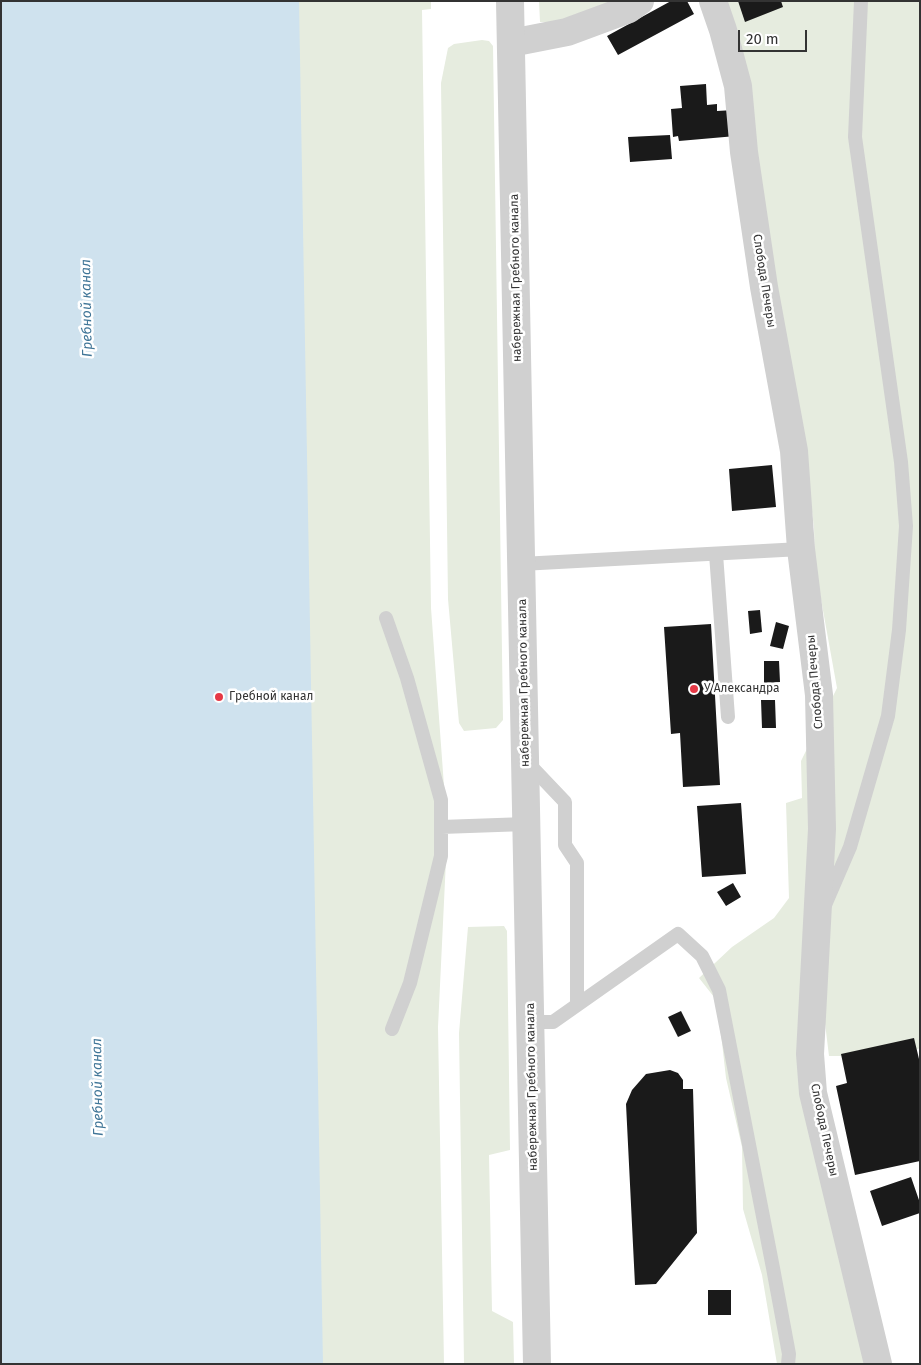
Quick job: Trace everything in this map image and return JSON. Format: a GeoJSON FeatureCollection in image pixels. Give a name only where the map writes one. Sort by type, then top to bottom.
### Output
{"type":"FeatureCollection","features":[{"type":"Feature","properties":{"kind":"street","name":"набережная Гребного канала"},"geometry":{"type":"LineString","coordinates":[[510,1],[537,1364]]}},
{"type":"Feature","properties":{"kind":"street"},"geometry":{"type":"LineString","coordinates":[[511,43],[567,32],[629,9],[640,1]]}},
{"type":"Feature","properties":{"kind":"street","name":"Слобода Печеры"},"geometry":{"type":"LineString","coordinates":[[712,1],[723,30],[738,86],[744,152],[764,287],[794,451],[801,549],[819,695],[822,829],[810,1054],[813,1093],[878,1364]]}},
{"type":"Feature","properties":{"kind":"lane"},"geometry":{"type":"LineString","coordinates":[[818,922],[850,847],[888,716],[899,630],[906,526],[901,462],[855,137],[861,1]]}},
{"type":"Feature","properties":{"kind":"lane"},"geometry":{"type":"LineString","coordinates":[[521,564],[801,549]]}},
{"type":"Feature","properties":{"kind":"lane"},"geometry":{"type":"LineString","coordinates":[[716,554],[728,717]]}},
{"type":"Feature","properties":{"kind":"lane"},"geometry":{"type":"LineString","coordinates":[[386,618],[408,678],[441,800],[441,856],[410,983],[392,1029]]}},
{"type":"Feature","properties":{"kind":"lane"},"geometry":{"type":"LineString","coordinates":[[525,760],[565,802],[565,845],[577,862],[577,1005]]}},
{"type":"Feature","properties":{"kind":"lane"},"geometry":{"type":"LineString","coordinates":[[441,827],[526,824]]}},
{"type":"Feature","properties":{"kind":"lane"},"geometry":{"type":"LineString","coordinates":[[530,1022],[553,1022],[678,934],[702,956],[719,990],[789,1354],[788,1364]]}},
{"type":"Feature","properties":{"kind":"shaded area","name":"Гребной канал"},"geometry":{"type":"Polygon","coordinates":[[[1,1],[431,1],[431,9],[422,10],[431,608],[444,786],[446,860],[438,1027],[444,1364],[1,1364],[1,1]]]}},
{"type":"Feature","properties":{"kind":"shaded area"},"geometry":{"type":"Polygon","coordinates":[[[539,1],[613,1],[562,22],[540,22],[539,1]]]}},
{"type":"Feature","properties":{"kind":"shaded area"},"geometry":{"type":"Polygon","coordinates":[[[723,1],[920,1],[920,1048],[866,1056],[829,1056],[824,1015],[804,1038],[871,1364],[777,1364],[762,1275],[743,1209],[742,1147],[726,1078],[720,1025],[714,997],[699,978],[732,947],[774,918],[789,898],[786,803],[802,798],[801,761],[837,688],[815,566],[814,528],[801,419],[723,1]]]}},
{"type":"Feature","properties":{"kind":"shaded area"},"geometry":{"type":"Polygon","coordinates":[[[482,40],[489,41],[493,46],[503,720],[496,728],[464,731],[459,723],[448,599],[441,83],[448,48],[454,44],[482,40]]]}},
{"type":"Feature","properties":{"kind":"shaded area"},"geometry":{"type":"Polygon","coordinates":[[[504,926],[507,931],[510,1150],[489,1155],[492,1311],[513,1322],[514,1364],[464,1364],[459,1033],[468,927],[504,926]]]}},
{"type":"Feature","properties":{"kind":"water","name":"Гребной канал"},"geometry":{"type":"Polygon","coordinates":[[[1,1],[299,1],[323,1364],[1,1364],[1,1]]]}},
{"type":"Feature","properties":{"kind":"building"},"geometry":{"type":"Polygon","coordinates":[[[671,1],[687,1],[694,14],[618,55],[607,36],[671,1]]]}},
{"type":"Feature","properties":{"kind":"building"},"geometry":{"type":"Polygon","coordinates":[[[738,1],[781,1],[783,7],[745,22],[738,1]]]}},
{"type":"Feature","properties":{"kind":"building"},"geometry":{"type":"Polygon","coordinates":[[[706,84],[707,105],[717,104],[717,111],[734,110],[736,136],[679,141],[678,136],[673,137],[671,109],[682,108],[680,86],[706,84]]]}},
{"type":"Feature","properties":{"kind":"building"},"geometry":{"type":"Polygon","coordinates":[[[670,135],[672,159],[630,162],[628,137],[670,135]]]}},
{"type":"Feature","properties":{"kind":"building"},"geometry":{"type":"Polygon","coordinates":[[[772,465],[776,507],[732,511],[729,469],[772,465]]]}},
{"type":"Feature","properties":{"kind":"building"},"geometry":{"type":"Polygon","coordinates":[[[760,610],[762,632],[750,634],[748,611],[760,610]]]}},
{"type":"Feature","properties":{"kind":"building"},"geometry":{"type":"Polygon","coordinates":[[[776,622],[789,626],[783,649],[770,646],[776,622]]]}},
{"type":"Feature","properties":{"kind":"building"},"geometry":{"type":"Polygon","coordinates":[[[711,624],[720,785],[683,787],[680,733],[671,734],[664,627],[711,624]]]}},
{"type":"Feature","properties":{"kind":"building"},"geometry":{"type":"Polygon","coordinates":[[[764,661],[779,661],[780,682],[764,683],[764,661]]]}},
{"type":"Feature","properties":{"kind":"building"},"geometry":{"type":"Polygon","coordinates":[[[761,700],[775,700],[776,728],[762,728],[761,700]]]}},
{"type":"Feature","properties":{"kind":"building"},"geometry":{"type":"Polygon","coordinates":[[[741,803],[746,874],[702,877],[697,806],[741,803]]]}},
{"type":"Feature","properties":{"kind":"building"},"geometry":{"type":"Polygon","coordinates":[[[733,883],[741,897],[726,906],[717,892],[733,883]]]}},
{"type":"Feature","properties":{"kind":"building"},"geometry":{"type":"Polygon","coordinates":[[[681,1011],[691,1031],[678,1037],[668,1017],[681,1011]]]}},
{"type":"Feature","properties":{"kind":"building"},"geometry":{"type":"Polygon","coordinates":[[[914,1038],[920,1059],[920,1161],[855,1175],[836,1086],[847,1083],[841,1054],[914,1038]]]}},
{"type":"Feature","properties":{"kind":"building"},"geometry":{"type":"Polygon","coordinates":[[[670,1070],[678,1073],[683,1080],[683,1089],[693,1089],[697,1233],[656,1284],[635,1285],[626,1104],[632,1090],[646,1074],[670,1070]]]}},
{"type":"Feature","properties":{"kind":"building"},"geometry":{"type":"Polygon","coordinates":[[[911,1177],[920,1203],[920,1213],[882,1226],[870,1191],[911,1177]]]}},
{"type":"Feature","properties":{"kind":"building"},"geometry":{"type":"Polygon","coordinates":[[[708,1290],[731,1290],[731,1315],[708,1315],[708,1290]]]}},
{"type":"Feature","properties":{"kind":"place","name":"У Александра"},"geometry":{"type":"Point","coordinates":[694,689]}},
{"type":"Feature","properties":{"kind":"place","name":"Гребной канал"},"geometry":{"type":"Point","coordinates":[219,697]}}]}
